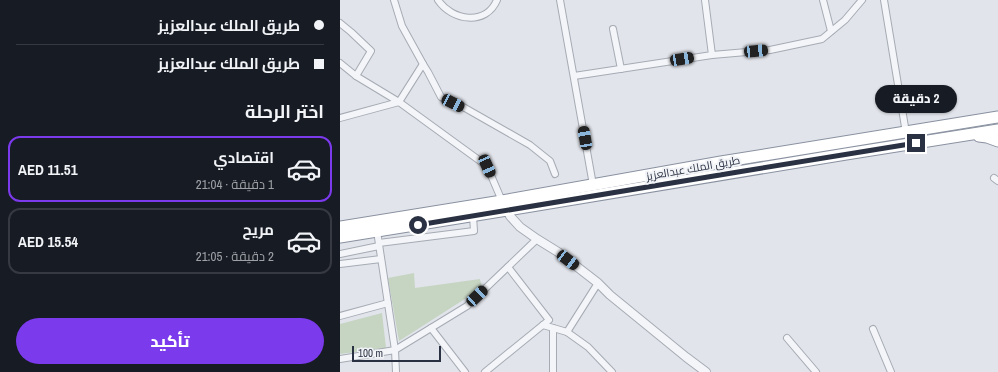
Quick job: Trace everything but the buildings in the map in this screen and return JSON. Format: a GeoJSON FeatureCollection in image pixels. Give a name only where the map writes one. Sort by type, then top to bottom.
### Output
{"type":"FeatureCollection","features":[{"type":"Feature","properties":{"kind":"highway"},"geometry":{"type":"LineString","coordinates":[[963,122],[998,111]]}},
{"type":"Feature","properties":{"kind":"highway","name":"طريق الملك عبدالعزيز"},"geometry":{"type":"LineString","coordinates":[[340,237],[474,216],[505,206],[593,185],[721,162],[998,117]]}},
{"type":"Feature","properties":{"kind":"highway","name":"طريق الملك عبدالعزيز"},"geometry":{"type":"LineString","coordinates":[[340,227],[505,206],[738,172],[998,130]]}},
{"type":"Feature","properties":{"kind":"highway"},"geometry":{"type":"LineString","coordinates":[[967,135],[987,137],[998,141]]}},
{"type":"Feature","properties":{"kind":"street"},"geometry":{"type":"LineString","coordinates":[[394,0],[402,26],[441,97],[465,108],[530,145],[550,161],[555,174]]}},
{"type":"Feature","properties":{"kind":"street"},"geometry":{"type":"LineString","coordinates":[[438,0],[450,13],[465,18],[473,18],[487,13],[497,0]]}},
{"type":"Feature","properties":{"kind":"street"},"geometry":{"type":"LineString","coordinates":[[560,0],[593,185]]}},
{"type":"Feature","properties":{"kind":"street"},"geometry":{"type":"LineString","coordinates":[[705,0],[712,55]]}},
{"type":"Feature","properties":{"kind":"street"},"geometry":{"type":"LineString","coordinates":[[823,0],[831,31]]}},
{"type":"Feature","properties":{"kind":"street"},"geometry":{"type":"LineString","coordinates":[[574,76],[712,55],[770,50],[822,39],[845,20],[862,0]]}},
{"type":"Feature","properties":{"kind":"street"},"geometry":{"type":"LineString","coordinates":[[884,0],[906,132]]}},
{"type":"Feature","properties":{"kind":"street"},"geometry":{"type":"LineString","coordinates":[[340,23],[371,51],[356,76]]}},
{"type":"Feature","properties":{"kind":"street"},"geometry":{"type":"LineString","coordinates":[[613,29],[621,69]]}},
{"type":"Feature","properties":{"kind":"street"},"geometry":{"type":"LineString","coordinates":[[340,62],[356,76],[399,102],[487,166],[510,216],[520,226],[558,252],[598,283],[610,295],[706,372]]}},
{"type":"Feature","properties":{"kind":"street"},"geometry":{"type":"LineString","coordinates":[[340,118],[399,102],[423,64]]}},
{"type":"Feature","properties":{"kind":"street"},"geometry":{"type":"LineString","coordinates":[[340,254],[379,244],[474,231],[474,216]]}},
{"type":"Feature","properties":{"kind":"street"},"geometry":{"type":"LineString","coordinates":[[377,231],[395,350],[396,372]]}},
{"type":"Feature","properties":{"kind":"street"},"geometry":{"type":"LineString","coordinates":[[340,359],[395,350],[467,306],[537,239]]}},
{"type":"Feature","properties":{"kind":"street"},"geometry":{"type":"LineString","coordinates":[[340,264],[381,259]]}},
{"type":"Feature","properties":{"kind":"street"},"geometry":{"type":"LineString","coordinates":[[485,372],[549,320],[508,267]]}},
{"type":"Feature","properties":{"kind":"street"},"geometry":{"type":"LineString","coordinates":[[567,332],[598,283]]}},
{"type":"Feature","properties":{"kind":"street"},"geometry":{"type":"LineString","coordinates":[[340,316],[388,303]]}},
{"type":"Feature","properties":{"kind":"street"},"geometry":{"type":"LineString","coordinates":[[543,325],[567,332],[588,347],[612,372]]}},
{"type":"Feature","properties":{"kind":"street"},"geometry":{"type":"LineString","coordinates":[[431,328],[465,372]]}},
{"type":"Feature","properties":{"kind":"street"},"geometry":{"type":"LineString","coordinates":[[553,328],[553,372]]}},
{"type":"Feature","properties":{"kind":"street"},"geometry":{"type":"LineString","coordinates":[[873,329],[891,372]]}},
{"type":"Feature","properties":{"kind":"street"},"geometry":{"type":"LineString","coordinates":[[787,338],[816,372]]}},
{"type":"Feature","properties":{"kind":"green space"},"geometry":{"type":"Polygon","coordinates":[[[414,273],[415,288],[480,279],[482,288],[399,341],[388,278],[414,273]]]}},
{"type":"Feature","properties":{"kind":"green space"},"geometry":{"type":"Polygon","coordinates":[[[382,313],[386,348],[340,354],[340,324],[382,313]]]}},
{"type":"Feature","properties":{"kind":"route"},"geometry":{"type":"LineString","coordinates":[[418,225],[916,143]]}}]}
